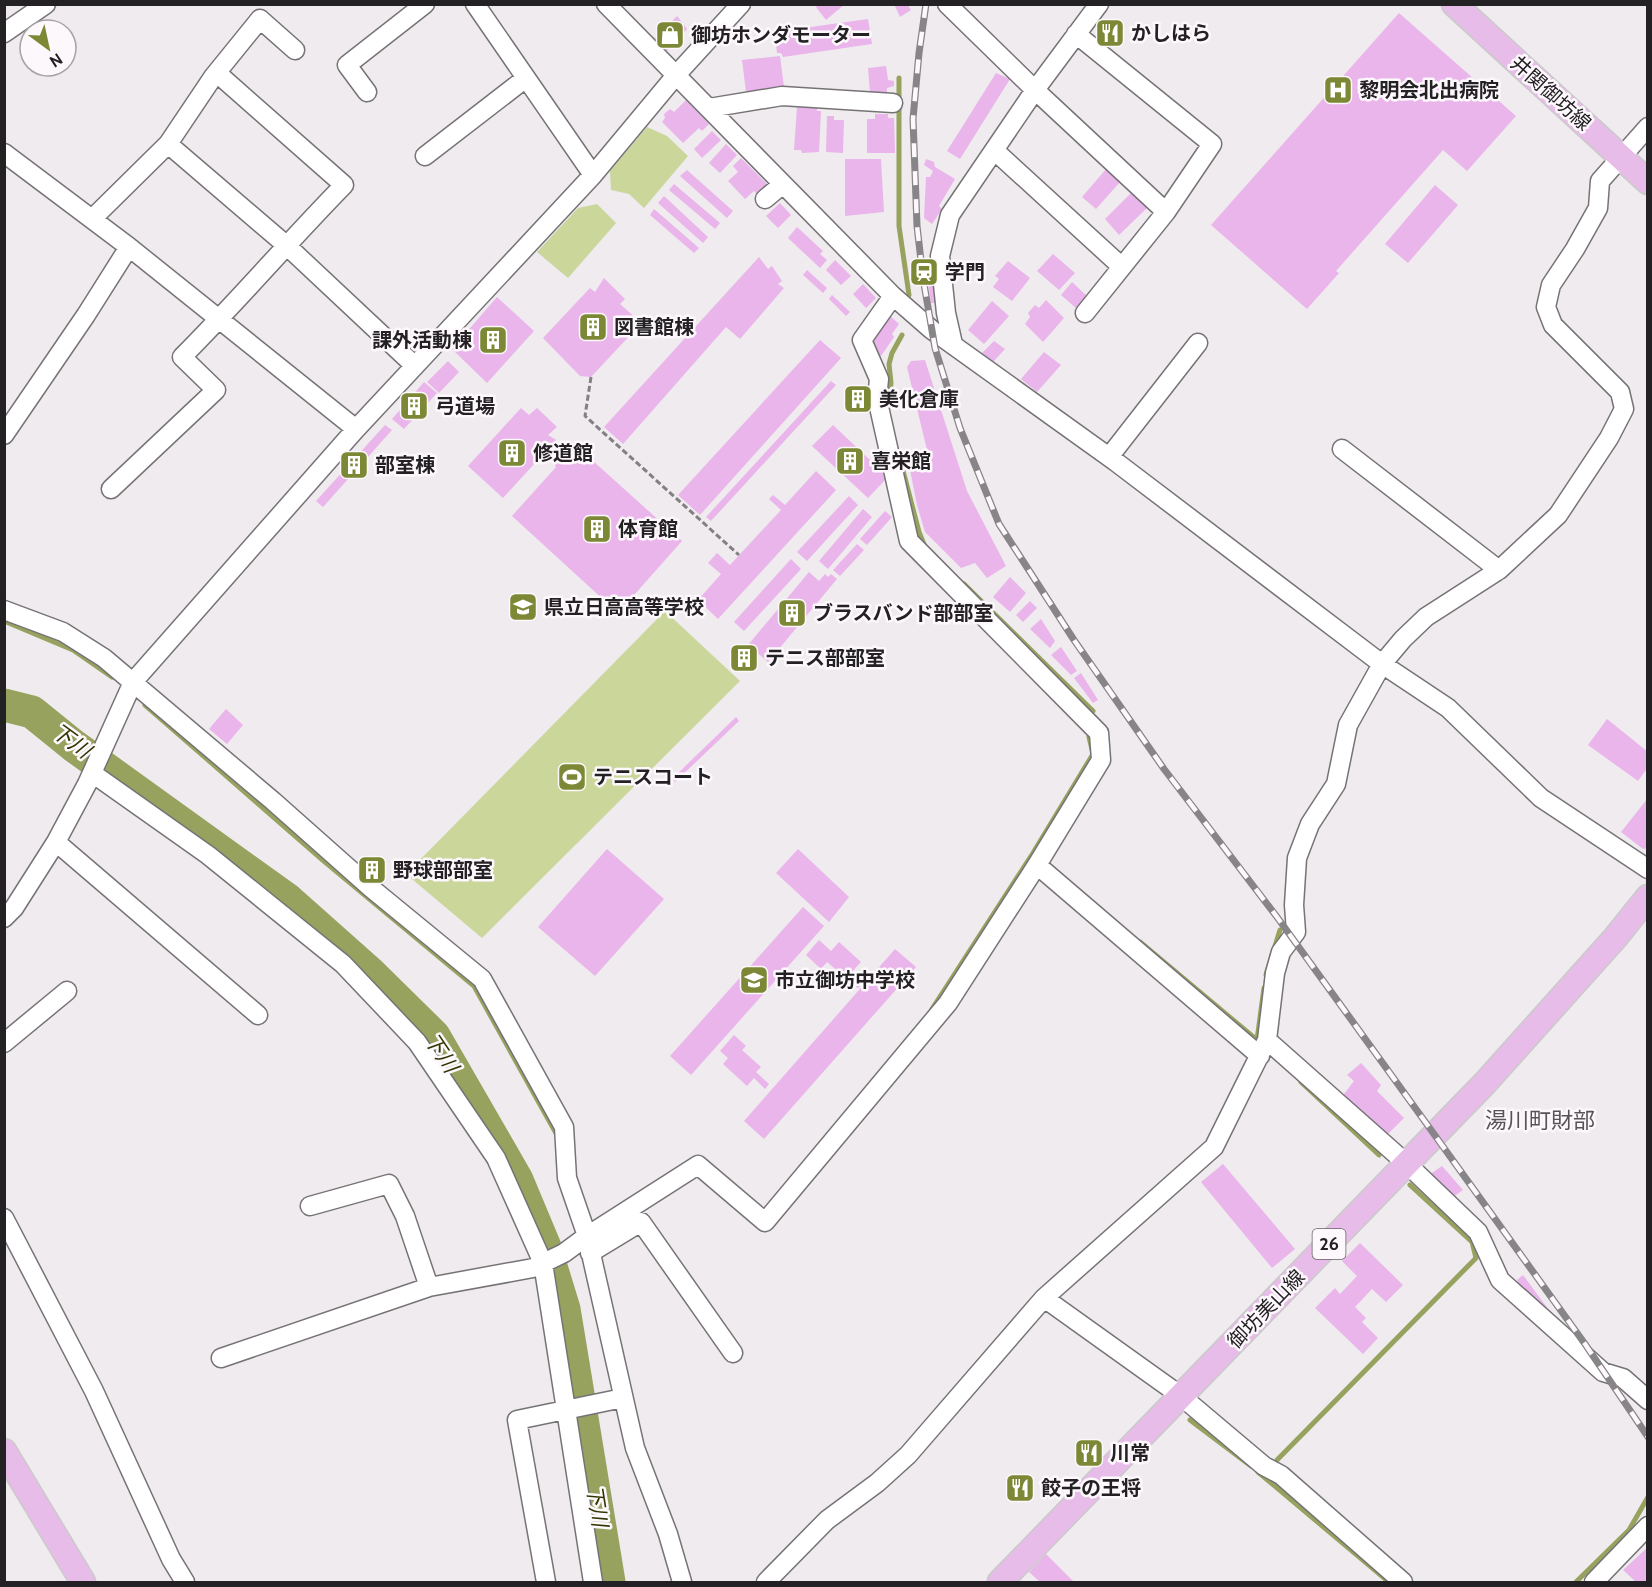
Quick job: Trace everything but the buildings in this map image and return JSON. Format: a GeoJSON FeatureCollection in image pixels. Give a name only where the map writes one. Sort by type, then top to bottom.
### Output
{"type":"FeatureCollection","features":[{"type":"Feature","properties":{"kind":"main road","name":"井関御坊線"},"geometry":{"type":"LineString","coordinates":[[1454,4],[1647,182]]}},
{"type":"Feature","properties":{"kind":"main road","name":"御坊美山線"},"geometry":{"type":"LineString","coordinates":[[1000,1582],[1500,1066],[1615,938],[1647,897]]}},
{"type":"Feature","properties":{"kind":"main road"},"geometry":{"type":"LineString","coordinates":[[4,1450],[83,1582]]}},
{"type":"Feature","properties":{"kind":"street"},"geometry":{"type":"LineString","coordinates":[[4,33],[46,4]]}},
{"type":"Feature","properties":{"kind":"street"},"geometry":{"type":"LineString","coordinates":[[367,92],[347,64],[425,4]]}},
{"type":"Feature","properties":{"kind":"street"},"geometry":{"type":"LineString","coordinates":[[475,4],[593,174]]}},
{"type":"Feature","properties":{"kind":"street"},"geometry":{"type":"LineString","coordinates":[[606,4],[893,296],[932,330],[1109,457],[1382,664],[1448,708],[1541,798],[1647,869]]}},
{"type":"Feature","properties":{"kind":"street"},"geometry":{"type":"LineString","coordinates":[[4,918],[15,908],[56,842],[92,773],[133,682],[356,429],[593,174],[677,74],[741,4]]}},
{"type":"Feature","properties":{"kind":"street"},"geometry":{"type":"LineString","coordinates":[[947,4],[1166,212]]}},
{"type":"Feature","properties":{"kind":"street"},"geometry":{"type":"LineString","coordinates":[[953,344],[946,313],[940,256],[950,215],[1035,90],[1099,4]]}},
{"type":"Feature","properties":{"kind":"street"},"geometry":{"type":"LineString","coordinates":[[93,218],[168,144],[217,73],[260,19],[295,50]]}},
{"type":"Feature","properties":{"kind":"street"},"geometry":{"type":"LineString","coordinates":[[1076,34],[1212,144],[1166,212],[1085,313]]}},
{"type":"Feature","properties":{"kind":"street"},"geometry":{"type":"LineString","coordinates":[[111,489],[216,390],[182,357],[220,320],[285,245],[344,185],[217,73]]}},
{"type":"Feature","properties":{"kind":"street"},"geometry":{"type":"LineString","coordinates":[[425,156],[526,78]]}},
{"type":"Feature","properties":{"kind":"street"},"geometry":{"type":"LineString","coordinates":[[709,108],[782,96],[892,103]]}},
{"type":"Feature","properties":{"kind":"street"},"geometry":{"type":"LineString","coordinates":[[766,1582],[827,1520],[877,1483],[908,1455],[1044,1298],[1214,1147],[1263,1048],[1275,973],[1281,952],[1296,932],[1294,905],[1297,858],[1310,824],[1336,784],[1348,725],[1382,664],[1403,639],[1426,617],[1499,570],[1558,514],[1609,438],[1624,409],[1620,392],[1553,325],[1546,307],[1551,285],[1598,208],[1600,181],[1647,127]]}},
{"type":"Feature","properties":{"kind":"street"},"geometry":{"type":"LineString","coordinates":[[168,144],[285,245],[415,366]]}},
{"type":"Feature","properties":{"kind":"street"},"geometry":{"type":"LineString","coordinates":[[994,150],[1122,267]]}},
{"type":"Feature","properties":{"kind":"street"},"geometry":{"type":"LineString","coordinates":[[4,153],[93,218],[356,429]]}},
{"type":"Feature","properties":{"kind":"street"},"geometry":{"type":"LineString","coordinates":[[765,200],[783,183]]}},
{"type":"Feature","properties":{"kind":"street"},"geometry":{"type":"LineString","coordinates":[[4,435],[86,315],[129,247]]}},
{"type":"Feature","properties":{"kind":"street"},"geometry":{"type":"LineString","coordinates":[[588,1245],[698,1165],[765,1222],[948,1003],[1101,760],[1098,733],[909,541],[878,398],[879,379],[862,340],[893,296]]}},
{"type":"Feature","properties":{"kind":"street"},"geometry":{"type":"LineString","coordinates":[[1109,457],[1198,344]]}},
{"type":"Feature","properties":{"kind":"street"},"geometry":{"type":"LineString","coordinates":[[1342,448],[1499,570]]}},
{"type":"Feature","properties":{"kind":"street"},"geometry":{"type":"LineString","coordinates":[[4,610],[63,632],[104,658],[273,801],[371,888],[482,979],[564,1127],[567,1178],[588,1245],[635,1448],[668,1534],[682,1582]]}},
{"type":"Feature","properties":{"kind":"street"},"geometry":{"type":"LineString","coordinates":[[92,773],[208,855],[343,964],[417,1042],[496,1158],[543,1263],[593,1582]]}},
{"type":"Feature","properties":{"kind":"street"},"geometry":{"type":"LineString","coordinates":[[56,842],[258,1015]]}},
{"type":"Feature","properties":{"kind":"street"},"geometry":{"type":"LineString","coordinates":[[1037,865],[1407,1164],[1478,1232],[1500,1280],[1603,1372],[1623,1378],[1647,1400]]}},
{"type":"Feature","properties":{"kind":"street"},"geometry":{"type":"LineString","coordinates":[[4,1043],[67,991]]}},
{"type":"Feature","properties":{"kind":"street"},"geometry":{"type":"LineString","coordinates":[[310,1206],[389,1184],[405,1216],[429,1287]]}},
{"type":"Feature","properties":{"kind":"street"},"geometry":{"type":"LineString","coordinates":[[4,1218],[94,1391],[171,1559],[185,1582]]}},
{"type":"Feature","properties":{"kind":"street"},"geometry":{"type":"LineString","coordinates":[[221,1358],[429,1287],[533,1268],[641,1222],[733,1353]]}},
{"type":"Feature","properties":{"kind":"street"},"geometry":{"type":"LineString","coordinates":[[1044,1298],[1181,1396],[1264,1466],[1281,1474],[1403,1582]]}},
{"type":"Feature","properties":{"kind":"street"},"geometry":{"type":"LineString","coordinates":[[546,1582],[517,1420],[623,1398]]}},
{"type":"Feature","properties":{"kind":"street"},"geometry":{"type":"LineString","coordinates":[[1594,1582],[1647,1526]]}},
{"type":"Feature","properties":{"kind":"path"},"geometry":{"type":"LineString","coordinates":[[591,376],[585,416],[740,555]]}},
{"type":"Feature","properties":{"kind":"green space"},"geometry":{"type":"Polygon","coordinates":[[[647,127],[667,136],[688,156],[644,208],[629,194],[611,190],[610,171],[647,127]]]}},
{"type":"Feature","properties":{"kind":"green space"},"geometry":{"type":"Polygon","coordinates":[[[597,204],[616,223],[568,278],[537,252],[578,208],[597,204]]]}},
{"type":"Feature","properties":{"kind":"green space","name":"テニスコート"},"geometry":{"type":"Polygon","coordinates":[[[665,611],[740,681],[482,938],[406,874],[665,611]]]}},
{"type":"Feature","properties":{"kind":"waterway"},"geometry":{"type":"LineString","coordinates":[[899,78],[899,226],[909,295]]}},
{"type":"Feature","properties":{"kind":"waterway"},"geometry":{"type":"LineString","coordinates":[[888,408],[891,383],[889,364],[902,335]]}},
{"type":"Feature","properties":{"kind":"waterway"},"geometry":{"type":"LineString","coordinates":[[902,467],[925,547]]}},
{"type":"Feature","properties":{"kind":"waterway"},"geometry":{"type":"LineString","coordinates":[[964,584],[1093,711]]}},
{"type":"Feature","properties":{"kind":"waterway"},"geometry":{"type":"LineString","coordinates":[[4,621],[73,650],[112,677]]}},
{"type":"Feature","properties":{"kind":"waterway","name":"下川"},"geometry":{"type":"LineString","coordinates":[[4,705],[32,712],[74,746],[288,900],[369,972],[434,1036],[517,1180],[545,1247],[564,1309],[609,1582]]}},
{"type":"Feature","properties":{"kind":"waterway"},"geometry":{"type":"LineString","coordinates":[[145,705],[325,862],[474,986],[557,1135]]}},
{"type":"Feature","properties":{"kind":"waterway"},"geometry":{"type":"LineString","coordinates":[[932,1009],[1033,853],[1093,754],[1089,737]]}},
{"type":"Feature","properties":{"kind":"waterway"},"geometry":{"type":"LineString","coordinates":[[1266,975],[1280,930]]}},
{"type":"Feature","properties":{"kind":"waterway"},"geometry":{"type":"LineString","coordinates":[[1140,942],[1257,1040]]}},
{"type":"Feature","properties":{"kind":"waterway"},"geometry":{"type":"LineString","coordinates":[[1257,1040],[1264,988]]}},
{"type":"Feature","properties":{"kind":"waterway"},"geometry":{"type":"LineString","coordinates":[[1301,1082],[1379,1155]]}},
{"type":"Feature","properties":{"kind":"waterway"},"geometry":{"type":"LineString","coordinates":[[1277,1460],[1476,1258],[1472,1242],[1410,1185]]}},
{"type":"Feature","properties":{"kind":"waterway"},"geometry":{"type":"LineString","coordinates":[[1190,1420],[1251,1466]]}},
{"type":"Feature","properties":{"kind":"waterway"},"geometry":{"type":"LineString","coordinates":[[1258,1472],[1389,1582]]}},
{"type":"Feature","properties":{"kind":"waterway"},"geometry":{"type":"LineString","coordinates":[[1576,1582],[1629,1530],[1648,1497]]}},
{"type":"Feature","properties":{"kind":"railway"},"geometry":{"type":"LineString","coordinates":[[926,4],[913,119],[917,226],[923,278],[935,348],[960,428],[999,524],[1074,640],[1164,769],[1277,917],[1585,1344],[1648,1437]]}},
{"type":"Feature","properties":{"kind":"place","name":"かしはら"},"geometry":{"type":"Point","coordinates":[1110,33]}},
{"type":"Feature","properties":{"kind":"place","name":"御坊ホンダモーター"},"geometry":{"type":"Point","coordinates":[670,35]}},
{"type":"Feature","properties":{"kind":"place","name":"黎明会北出病院"},"geometry":{"type":"Point","coordinates":[1338,90]}},
{"type":"Feature","properties":{"kind":"place","name":"学門"},"geometry":{"type":"Point","coordinates":[924,272]}},
{"type":"Feature","properties":{"kind":"place","name":"図書館棟"},"geometry":{"type":"Point","coordinates":[593,327]}},
{"type":"Feature","properties":{"kind":"place","name":"課外活動棟"},"geometry":{"type":"Point","coordinates":[493,340]}},
{"type":"Feature","properties":{"kind":"place","name":"美化倉庫"},"geometry":{"type":"Point","coordinates":[858,399]}},
{"type":"Feature","properties":{"kind":"place","name":"弓道場"},"geometry":{"type":"Point","coordinates":[414,406]}},
{"type":"Feature","properties":{"kind":"place","name":"修道館"},"geometry":{"type":"Point","coordinates":[512,453]}},
{"type":"Feature","properties":{"kind":"place","name":"喜栄館"},"geometry":{"type":"Point","coordinates":[850,461]}},
{"type":"Feature","properties":{"kind":"place","name":"部室棟"},"geometry":{"type":"Point","coordinates":[354,465]}},
{"type":"Feature","properties":{"kind":"place","name":"体育館"},"geometry":{"type":"Point","coordinates":[597,529]}},
{"type":"Feature","properties":{"kind":"place","name":"県立日高高等学校"},"geometry":{"type":"Point","coordinates":[523,607]}},
{"type":"Feature","properties":{"kind":"place","name":"ブラスバンド部部室"},"geometry":{"type":"Point","coordinates":[792,613]}},
{"type":"Feature","properties":{"kind":"place","name":"テニス部部室"},"geometry":{"type":"Point","coordinates":[744,658]}},
{"type":"Feature","properties":{"kind":"place","name":"テニスコート"},"geometry":{"type":"Point","coordinates":[572,777]}},
{"type":"Feature","properties":{"kind":"place","name":"野球部部室"},"geometry":{"type":"Point","coordinates":[372,870]}},
{"type":"Feature","properties":{"kind":"place","name":"市立御坊中学校"},"geometry":{"type":"Point","coordinates":[754,980]}},
{"type":"Feature","properties":{"kind":"place","name":"川常"},"geometry":{"type":"Point","coordinates":[1089,1453]}},
{"type":"Feature","properties":{"kind":"place","name":"餃子の王将"},"geometry":{"type":"Point","coordinates":[1020,1488]}},
{"type":"Feature","properties":{"kind":"district","name":"湯川町財部"},"geometry":{"type":"Point","coordinates":[1540,1120]}}]}
